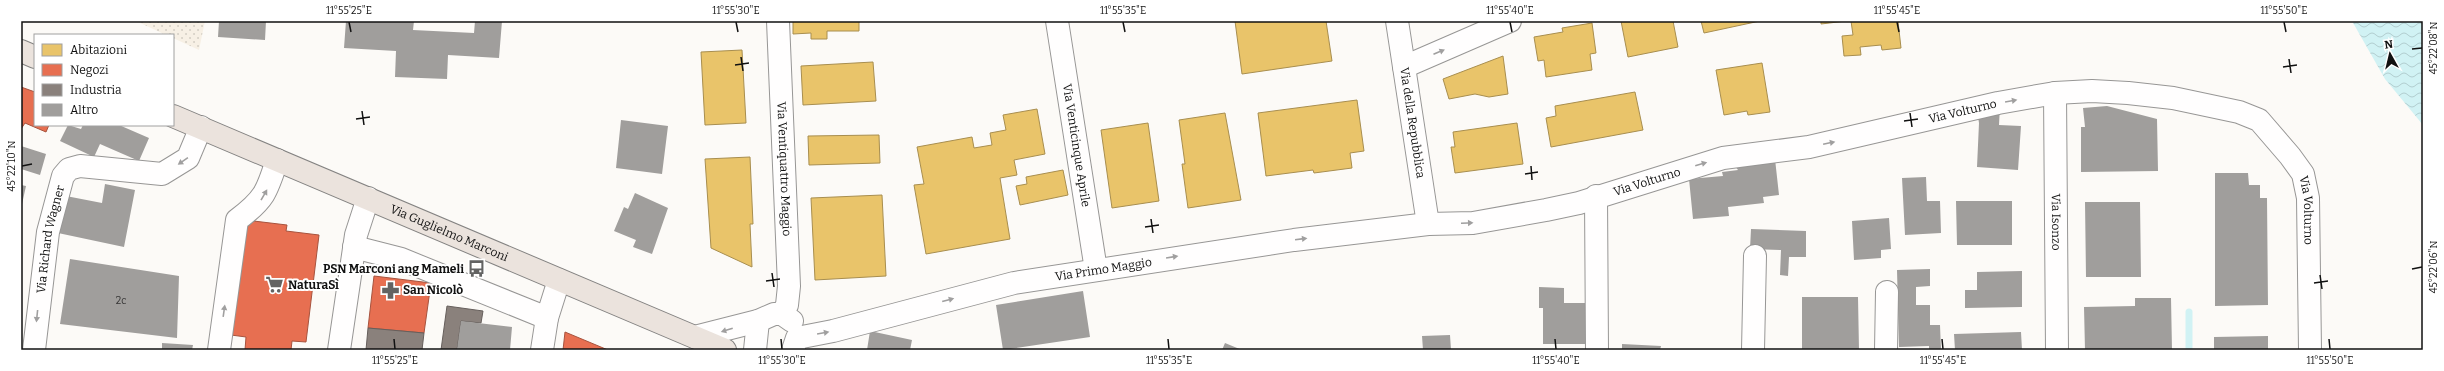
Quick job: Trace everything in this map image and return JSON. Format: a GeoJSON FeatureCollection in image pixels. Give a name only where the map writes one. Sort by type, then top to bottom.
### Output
{"type":"FeatureCollection","features":[{"type":"Feature","properties":{"kind":"main road"},"geometry":{"type":"LineString","coordinates":[[21,51],[34,57]]}},
{"type":"Feature","properties":{"kind":"main road","name":"Via Guglielmo Marconi"},"geometry":{"type":"LineString","coordinates":[[174,116],[725,350]]}},
{"type":"Feature","properties":{"kind":"street","name":"Via Ventiquattro Maggio"},"geometry":{"type":"LineString","coordinates":[[778,21],[789,286],[787,305],[782,314]]}},
{"type":"Feature","properties":{"kind":"street","name":"Via Venticinque Aprile"},"geometry":{"type":"LineString","coordinates":[[1057,21],[1096,270]]}},
{"type":"Feature","properties":{"kind":"street","name":"Via della Repubblica"},"geometry":{"type":"LineString","coordinates":[[1397,21],[1428,224]]}},
{"type":"Feature","properties":{"kind":"street"},"geometry":{"type":"LineString","coordinates":[[1404,67],[1510,21]]}},
{"type":"Feature","properties":{"kind":"street","name":"Via Volturno"},"geometry":{"type":"LineString","coordinates":[[1428,224],[1473,223],[1546,210],[1723,158],[1809,147],[1998,103],[2055,93],[2092,91],[2173,98],[2239,112],[2259,120],[2286,150],[2303,174],[2308,198],[2310,350]]}},
{"type":"Feature","properties":{"kind":"street","name":"Via Isonzo"},"geometry":{"type":"LineString","coordinates":[[2055,93],[2057,350]]}},
{"type":"Feature","properties":{"kind":"street","name":"Via Richard Wagner"},"geometry":{"type":"LineString","coordinates":[[34,350],[48,232],[64,176],[70,169],[80,166],[162,174],[188,158],[201,128]]}},
{"type":"Feature","properties":{"kind":"street"},"geometry":{"type":"LineString","coordinates":[[219,350],[237,220],[253,209],[264,196],[277,160]]}},
{"type":"Feature","properties":{"kind":"street"},"geometry":{"type":"LineString","coordinates":[[1596,196],[1597,350]]}},
{"type":"Feature","properties":{"kind":"street"},"geometry":{"type":"LineString","coordinates":[[339,350],[354,247],[368,198]]}},
{"type":"Feature","properties":{"kind":"street","name":"Via Primo Maggio"},"geometry":{"type":"LineString","coordinates":[[795,344],[833,331],[994,288],[1096,270],[1294,240],[1428,224]]}},
{"type":"Feature","properties":{"kind":"street"},"geometry":{"type":"LineString","coordinates":[[354,247],[401,260],[547,318]]}},
{"type":"Feature","properties":{"kind":"street"},"geometry":{"type":"LineString","coordinates":[[1753,350],[1755,256]]}},
{"type":"Feature","properties":{"kind":"street"},"geometry":{"type":"LineString","coordinates":[[542,350],[547,318],[560,280]]}},
{"type":"Feature","properties":{"kind":"street"},"geometry":{"type":"LineString","coordinates":[[1886,350],[1887,292]]}},
{"type":"Feature","properties":{"kind":"street"},"geometry":{"type":"LineString","coordinates":[[696,337],[758,321],[774,314],[782,314],[792,319],[795,344]]}},
{"type":"Feature","properties":{"kind":"street"},"geometry":{"type":"LineString","coordinates":[[755,350],[758,321]]}},
{"type":"Feature","properties":{"kind":"shaded area"},"geometry":{"type":"Polygon","coordinates":[[[136,21],[205,21],[199,50],[174,38],[174,34],[164,34],[136,21]]]}},
{"type":"Feature","properties":{"kind":"water"},"geometry":{"type":"Polygon","coordinates":[[[2352,21],[2423,21],[2423,125],[2385,79],[2352,21]]]}},
{"type":"Feature","properties":{"kind":"building: Abitazioni"},"geometry":{"type":"Polygon","coordinates":[[[793,21],[859,21],[859,31],[827,31],[827,39],[811,39],[811,33],[793,34],[793,21]]]}},
{"type":"Feature","properties":{"kind":"building: Abitazioni"},"geometry":{"type":"Polygon","coordinates":[[[1235,21],[1326,21],[1332,61],[1242,74],[1235,21]]]}},
{"type":"Feature","properties":{"kind":"building: Abitazioni"},"geometry":{"type":"Polygon","coordinates":[[[1621,21],[1673,21],[1678,47],[1628,57],[1621,21]]]}},
{"type":"Feature","properties":{"kind":"building: Abitazioni"},"geometry":{"type":"Polygon","coordinates":[[[1701,21],[1760,21],[1704,33],[1701,21]]]}},
{"type":"Feature","properties":{"kind":"building: Abitazioni"},"geometry":{"type":"Polygon","coordinates":[[[1821,21],[1846,21],[1821,24],[1821,21]]]}},
{"type":"Feature","properties":{"kind":"building: Abitazioni"},"geometry":{"type":"Polygon","coordinates":[[[1851,21],[1898,21],[1901,48],[1882,50],[1881,45],[1860,47],[1861,55],[1844,56],[1842,36],[1853,35],[1851,21]]]}},
{"type":"Feature","properties":{"kind":"building: Abitazioni"},"geometry":{"type":"Polygon","coordinates":[[[1592,23],[1596,53],[1590,54],[1592,70],[1546,77],[1544,60],[1538,61],[1534,37],[1563,32],[1562,28],[1592,23]]]}},
{"type":"Feature","properties":{"kind":"building: Abitazioni"},"geometry":{"type":"Polygon","coordinates":[[[742,50],[746,123],[705,125],[701,52],[742,50]]]}},
{"type":"Feature","properties":{"kind":"building: Abitazioni"},"geometry":{"type":"Polygon","coordinates":[[[1503,56],[1508,94],[1489,97],[1475,94],[1449,99],[1443,79],[1503,56]]]}},
{"type":"Feature","properties":{"kind":"building: Abitazioni"},"geometry":{"type":"Polygon","coordinates":[[[873,62],[876,101],[803,105],[801,66],[873,62]]]}},
{"type":"Feature","properties":{"kind":"building: Abitazioni"},"geometry":{"type":"Polygon","coordinates":[[[1762,63],[1770,112],[1748,115],[1747,111],[1724,115],[1716,70],[1762,63]]]}},
{"type":"Feature","properties":{"kind":"building: Abitazioni"},"geometry":{"type":"Polygon","coordinates":[[[1635,92],[1643,130],[1551,147],[1546,118],[1556,116],[1555,106],[1635,92]]]}},
{"type":"Feature","properties":{"kind":"building: Abitazioni"},"geometry":{"type":"Polygon","coordinates":[[[1357,100],[1364,151],[1350,153],[1352,168],[1314,173],[1313,170],[1266,176],[1258,113],[1357,100]]]}},
{"type":"Feature","properties":{"kind":"building: Abitazioni"},"geometry":{"type":"Polygon","coordinates":[[[1037,109],[1045,154],[1014,160],[1017,175],[1000,178],[1010,239],[926,254],[914,185],[924,184],[917,147],[972,137],[974,148],[992,145],[990,133],[1006,130],[1003,115],[1037,109]]]}},
{"type":"Feature","properties":{"kind":"building: Abitazioni"},"geometry":{"type":"Polygon","coordinates":[[[1225,113],[1241,200],[1188,208],[1182,164],[1185,164],[1179,120],[1225,113]]]}},
{"type":"Feature","properties":{"kind":"building: Abitazioni"},"geometry":{"type":"Polygon","coordinates":[[[1148,123],[1159,201],[1112,208],[1101,130],[1148,123]]]}},
{"type":"Feature","properties":{"kind":"building: Abitazioni"},"geometry":{"type":"Polygon","coordinates":[[[1517,123],[1523,164],[1455,173],[1451,147],[1455,147],[1453,132],[1517,123]]]}},
{"type":"Feature","properties":{"kind":"building: Abitazioni"},"geometry":{"type":"Polygon","coordinates":[[[879,135],[880,163],[809,165],[808,136],[879,135]]]}},
{"type":"Feature","properties":{"kind":"building: Abitazioni"},"geometry":{"type":"Polygon","coordinates":[[[750,157],[753,224],[750,224],[752,267],[711,248],[705,159],[750,157]]]}},
{"type":"Feature","properties":{"kind":"building: Abitazioni"},"geometry":{"type":"Polygon","coordinates":[[[1063,170],[1068,195],[1020,205],[1016,186],[1027,184],[1026,177],[1063,170]]]}},
{"type":"Feature","properties":{"kind":"building: Abitazioni"},"geometry":{"type":"Polygon","coordinates":[[[882,195],[886,276],[815,280],[811,198],[882,195]]]}},
{"type":"Feature","properties":{"kind":"building: Negozi"},"geometry":{"type":"Polygon","coordinates":[[[21,87],[34,92],[34,126],[49,126],[46,132],[25,123],[21,129],[21,87]]]}},
{"type":"Feature","properties":{"kind":"building: Negozi","name":"NaturaSì"},"geometry":{"type":"Polygon","coordinates":[[[245,220],[287,225],[286,231],[319,235],[306,342],[292,341],[291,350],[245,350],[246,337],[231,335],[245,220]]]}},
{"type":"Feature","properties":{"kind":"building: Negozi"},"geometry":{"type":"Polygon","coordinates":[[[374,276],[431,283],[424,333],[368,328],[374,276]]]}},
{"type":"Feature","properties":{"kind":"building: Negozi"},"geometry":{"type":"Polygon","coordinates":[[[565,332],[608,350],[563,350],[565,332]]]}},
{"type":"Feature","properties":{"kind":"building: Industria"},"geometry":{"type":"Polygon","coordinates":[[[447,306],[483,311],[481,323],[461,321],[457,350],[441,350],[447,306]]]}},
{"type":"Feature","properties":{"kind":"building: Industria"},"geometry":{"type":"Polygon","coordinates":[[[368,328],[424,333],[422,350],[366,350],[368,328]]]}},
{"type":"Feature","properties":{"kind":"building: Altro"},"geometry":{"type":"Polygon","coordinates":[[[219,21],[266,21],[265,40],[218,37],[219,21]]]}},
{"type":"Feature","properties":{"kind":"building: Altro"},"geometry":{"type":"Polygon","coordinates":[[[346,21],[414,21],[413,30],[474,33],[475,21],[502,21],[499,58],[448,55],[447,79],[395,77],[396,51],[344,48],[346,21]]]}},
{"type":"Feature","properties":{"kind":"building: Altro"},"geometry":{"type":"Polygon","coordinates":[[[2000,106],[1999,125],[2021,126],[2018,170],[1977,167],[1979,123],[1977,111],[2000,106]]]}},
{"type":"Feature","properties":{"kind":"building: Altro"},"geometry":{"type":"Polygon","coordinates":[[[2107,106],[2157,119],[2158,171],[2081,172],[2081,127],[2085,127],[2083,108],[2107,106]]]}},
{"type":"Feature","properties":{"kind":"building: Altro"},"geometry":{"type":"Polygon","coordinates":[[[621,120],[668,126],[662,174],[616,168],[621,120]]]}},
{"type":"Feature","properties":{"kind":"building: Altro"},"geometry":{"type":"Polygon","coordinates":[[[68,126],[81,129],[82,126],[121,126],[149,138],[139,161],[100,144],[94,157],[60,141],[68,126]]]}},
{"type":"Feature","properties":{"kind":"building: Altro"},"geometry":{"type":"Polygon","coordinates":[[[21,146],[46,154],[40,175],[21,169],[21,146]]]}},
{"type":"Feature","properties":{"kind":"building: Altro"},"geometry":{"type":"Polygon","coordinates":[[[1775,159],[1779,195],[1763,197],[1764,203],[1728,207],[1729,216],[1693,219],[1689,179],[1723,176],[1722,172],[1738,170],[1734,165],[1775,159]]]}},
{"type":"Feature","properties":{"kind":"building: Altro"},"geometry":{"type":"Polygon","coordinates":[[[2215,173],[2248,173],[2249,185],[2260,185],[2260,198],[2267,198],[2268,305],[2215,306],[2215,173]]]}},
{"type":"Feature","properties":{"kind":"building: Altro"},"geometry":{"type":"Polygon","coordinates":[[[1926,177],[1927,201],[1940,201],[1941,233],[1905,235],[1902,178],[1926,177]]]}},
{"type":"Feature","properties":{"kind":"building: Altro"},"geometry":{"type":"Polygon","coordinates":[[[105,184],[135,190],[124,247],[58,233],[66,196],[102,203],[105,184]]]}},
{"type":"Feature","properties":{"kind":"building: Altro"},"geometry":{"type":"Polygon","coordinates":[[[21,185],[26,186],[22,204],[21,204],[21,185]]]}},
{"type":"Feature","properties":{"kind":"building: Altro"},"geometry":{"type":"Polygon","coordinates":[[[635,193],[668,208],[652,254],[633,247],[636,240],[614,231],[624,207],[628,209],[635,193]]]}},
{"type":"Feature","properties":{"kind":"building: Altro"},"geometry":{"type":"Polygon","coordinates":[[[1956,201],[2012,201],[2012,245],[1957,245],[1956,201]]]}},
{"type":"Feature","properties":{"kind":"building: Altro"},"geometry":{"type":"Polygon","coordinates":[[[2085,202],[2140,202],[2141,277],[2086,277],[2085,202]]]}},
{"type":"Feature","properties":{"kind":"building: Altro"},"geometry":{"type":"Polygon","coordinates":[[[1889,218],[1891,249],[1881,250],[1881,258],[1854,260],[1852,221],[1889,218]]]}},
{"type":"Feature","properties":{"kind":"building: Altro"},"geometry":{"type":"Polygon","coordinates":[[[1751,229],[1806,231],[1806,257],[1789,257],[1788,276],[1780,275],[1781,250],[1750,249],[1751,229]]]}},
{"type":"Feature","properties":{"kind":"building: Altro"},"geometry":{"type":"Polygon","coordinates":[[[70,259],[179,276],[177,338],[60,324],[70,259]]]}},
{"type":"Feature","properties":{"kind":"building: Altro"},"geometry":{"type":"Polygon","coordinates":[[[1930,269],[1930,286],[1916,287],[1916,305],[1930,305],[1930,325],[1940,325],[1941,350],[1929,350],[1929,346],[1899,347],[1897,270],[1930,269]]]}},
{"type":"Feature","properties":{"kind":"building: Altro"},"geometry":{"type":"Polygon","coordinates":[[[2022,271],[2022,307],[1965,308],[1965,290],[1977,290],[1977,272],[2022,271]]]}},
{"type":"Feature","properties":{"kind":"building: Altro"},"geometry":{"type":"Polygon","coordinates":[[[1539,287],[1564,288],[1564,303],[1585,303],[1585,344],[1543,344],[1543,308],[1539,308],[1539,287]]]}},
{"type":"Feature","properties":{"kind":"building: Altro"},"geometry":{"type":"Polygon","coordinates":[[[1083,291],[1090,337],[1003,350],[996,305],[1083,291]]]}},
{"type":"Feature","properties":{"kind":"building: Altro"},"geometry":{"type":"Polygon","coordinates":[[[1802,297],[1858,297],[1859,350],[1802,350],[1802,297]]]}},
{"type":"Feature","properties":{"kind":"building: Altro"},"geometry":{"type":"Polygon","coordinates":[[[2135,298],[2171,298],[2172,350],[2085,350],[2084,307],[2135,306],[2135,298]]]}},
{"type":"Feature","properties":{"kind":"building: Altro"},"geometry":{"type":"Polygon","coordinates":[[[461,321],[512,327],[510,350],[457,350],[461,321]]]}},
{"type":"Feature","properties":{"kind":"building: Altro"},"geometry":{"type":"Polygon","coordinates":[[[870,331],[912,340],[910,350],[867,350],[870,331]]]}},
{"type":"Feature","properties":{"kind":"building: Altro"},"geometry":{"type":"Polygon","coordinates":[[[2021,332],[2022,350],[1955,350],[1954,334],[2021,332]]]}},
{"type":"Feature","properties":{"kind":"building: Altro"},"geometry":{"type":"Polygon","coordinates":[[[1450,335],[1451,350],[1423,350],[1422,336],[1450,335]]]}},
{"type":"Feature","properties":{"kind":"building: Altro"},"geometry":{"type":"Polygon","coordinates":[[[2268,336],[2268,350],[2214,350],[2214,337],[2268,336]]]}},
{"type":"Feature","properties":{"kind":"building: Altro"},"geometry":{"type":"Polygon","coordinates":[[[162,343],[193,345],[192,350],[162,350],[162,343]]]}},
{"type":"Feature","properties":{"kind":"building: Altro"},"geometry":{"type":"Polygon","coordinates":[[[1225,343],[1242,350],[1222,350],[1225,343]]]}},
{"type":"Feature","properties":{"kind":"building: Altro"},"geometry":{"type":"Polygon","coordinates":[[[1622,344],[1661,346],[1660,350],[1622,350],[1622,344]]]}},
{"type":"Feature","properties":{"kind":"waterway"},"geometry":{"type":"LineString","coordinates":[[2189,312],[2189,350]]}},
{"type":"Feature","properties":{"kind":"place","name":"PSN Marconi ang Mameli"},"geometry":{"type":"Point","coordinates":[477,269]}},
{"type":"Feature","properties":{"kind":"place","name":"NaturaSì"},"geometry":{"type":"Point","coordinates":[275,285]}},
{"type":"Feature","properties":{"kind":"place","name":"San Nicolò"},"geometry":{"type":"Point","coordinates":[390,290]}}]}
